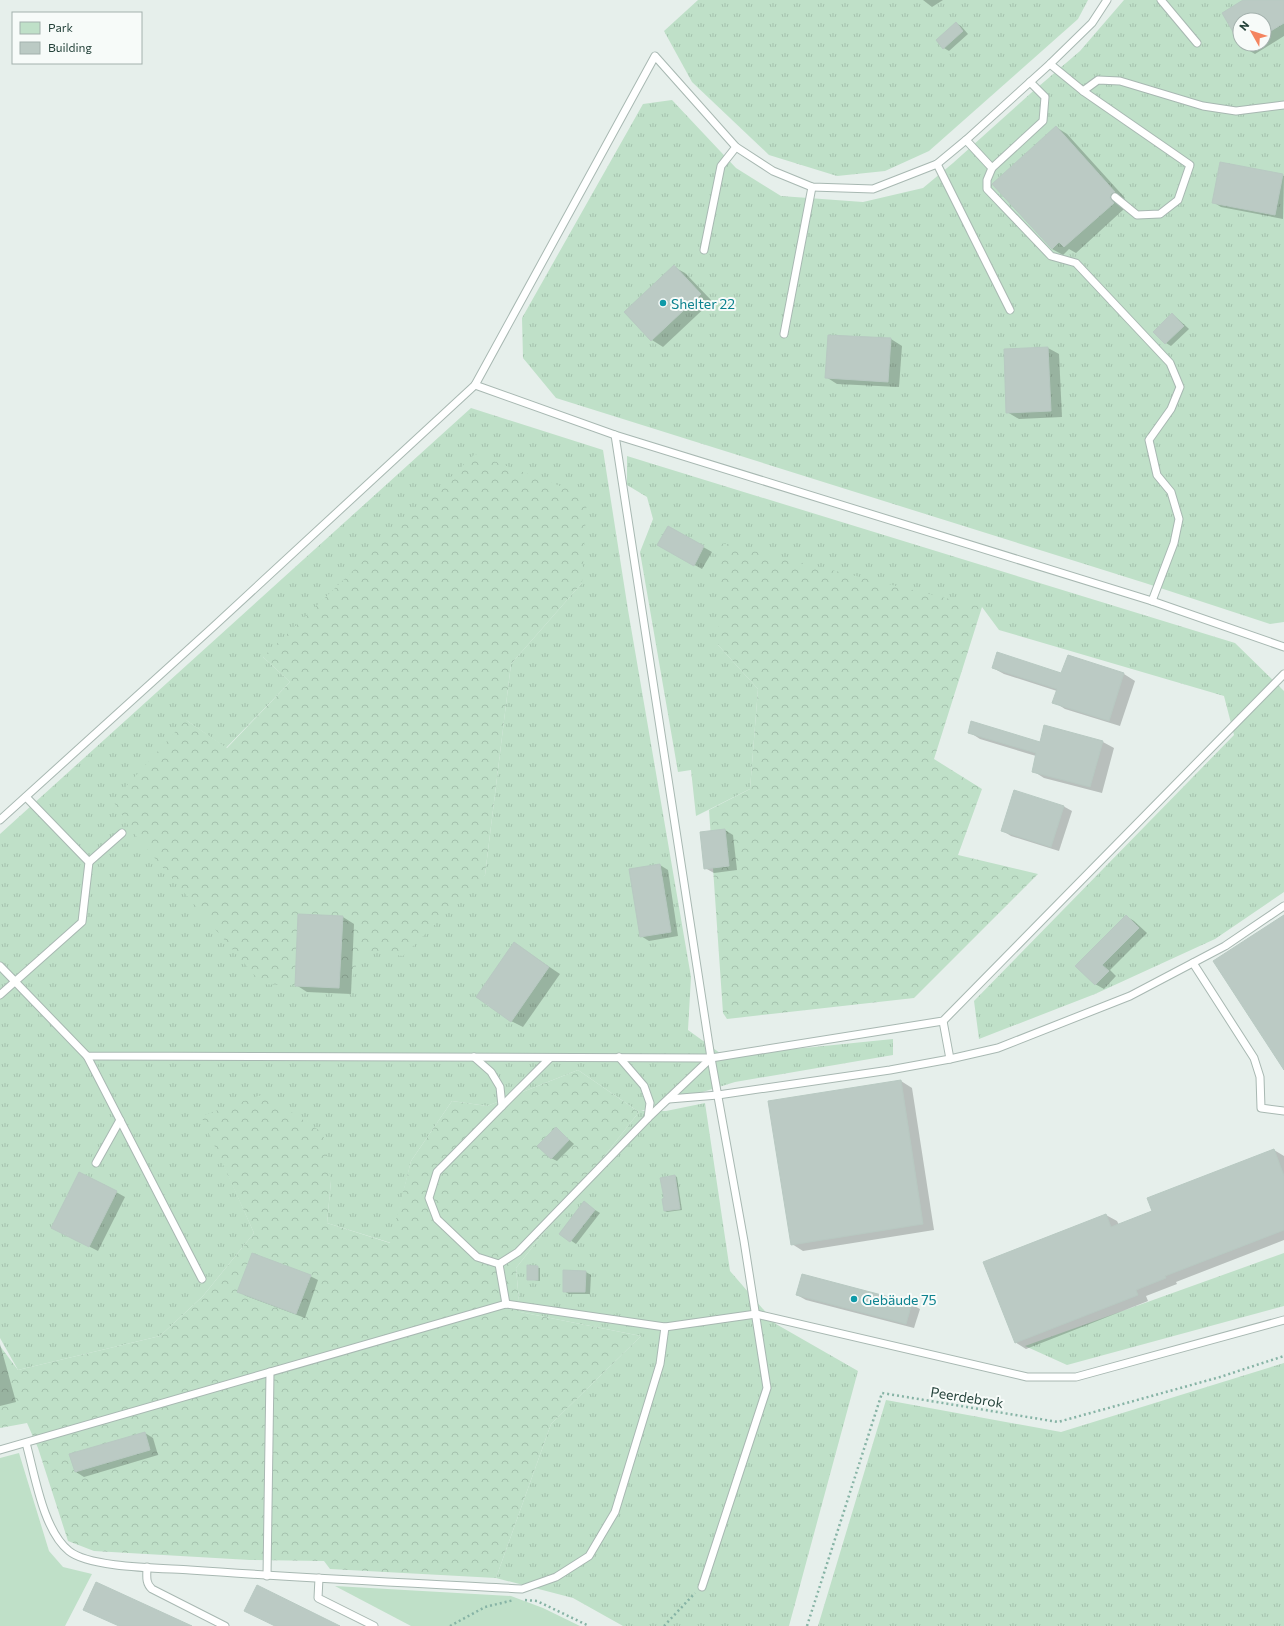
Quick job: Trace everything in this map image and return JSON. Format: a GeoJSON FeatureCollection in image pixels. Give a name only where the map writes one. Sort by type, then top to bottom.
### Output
{"type":"FeatureCollection","features":[{"type":"Feature","properties":{"kind":"lane"},"geometry":{"type":"LineString","coordinates":[[0,820],[213,627],[475,385],[655,56],[736,147],[773,172],[812,187],[873,189],[937,164],[966,140],[1050,64],[1092,23],[1107,0]]}},
{"type":"Feature","properties":{"kind":"lane"},"geometry":{"type":"LineString","coordinates":[[1161,0],[1197,43]]}},
{"type":"Feature","properties":{"kind":"lane"},"geometry":{"type":"LineString","coordinates":[[1050,64],[1084,91],[1190,164],[1178,200],[1160,214],[1137,215],[1115,197]]}},
{"type":"Feature","properties":{"kind":"lane"},"geometry":{"type":"LineString","coordinates":[[1084,91],[1098,80],[1120,80],[1203,106],[1236,112],[1284,105]]}},
{"type":"Feature","properties":{"kind":"lane"},"geometry":{"type":"LineString","coordinates":[[1030,82],[1045,97],[1043,122],[992,168],[987,180],[987,188],[1051,256],[1076,264],[1170,363],[1180,388],[1171,409],[1149,440],[1157,475],[1171,492],[1179,519],[1174,543],[1152,601]]}},
{"type":"Feature","properties":{"kind":"lane"},"geometry":{"type":"LineString","coordinates":[[966,140],[992,168]]}},
{"type":"Feature","properties":{"kind":"lane"},"geometry":{"type":"LineString","coordinates":[[704,250],[721,166],[736,147]]}},
{"type":"Feature","properties":{"kind":"lane"},"geometry":{"type":"LineString","coordinates":[[937,164],[1010,310]]}},
{"type":"Feature","properties":{"kind":"lane"},"geometry":{"type":"LineString","coordinates":[[784,334],[812,187]]}},
{"type":"Feature","properties":{"kind":"lane"},"geometry":{"type":"LineString","coordinates":[[475,385],[615,435],[1152,601],[1284,647]]}},
{"type":"Feature","properties":{"kind":"lane"},"geometry":{"type":"LineString","coordinates":[[615,435],[711,1058],[756,1314],[767,1388],[702,1587]]}},
{"type":"Feature","properties":{"kind":"lane"},"geometry":{"type":"LineString","coordinates":[[87,1056],[711,1058],[943,1021],[1284,674]]}},
{"type":"Feature","properties":{"kind":"lane"},"geometry":{"type":"LineString","coordinates":[[26,797],[89,862]]}},
{"type":"Feature","properties":{"kind":"lane"},"geometry":{"type":"LineString","coordinates":[[0,995],[82,922],[89,862],[122,833]]}},
{"type":"Feature","properties":{"kind":"lane"},"geometry":{"type":"LineString","coordinates":[[669,1099],[718,1095],[890,1070],[950,1059],[1006,1046],[1130,996],[1224,946],[1284,906]]}},
{"type":"Feature","properties":{"kind":"lane"},"geometry":{"type":"LineString","coordinates":[[1193,962],[1254,1058],[1260,1077],[1261,1108],[1284,1111]]}},
{"type":"Feature","properties":{"kind":"lane"},"geometry":{"type":"LineString","coordinates":[[0,966],[87,1056],[202,1279]]}},
{"type":"Feature","properties":{"kind":"lane"},"geometry":{"type":"LineString","coordinates":[[943,1021],[950,1059]]}},
{"type":"Feature","properties":{"kind":"lane"},"geometry":{"type":"LineString","coordinates":[[474,1057],[491,1072],[500,1087],[502,1106]]}},
{"type":"Feature","properties":{"kind":"lane"},"geometry":{"type":"LineString","coordinates":[[619,1057],[644,1086],[650,1103],[648,1118]]}},
{"type":"Feature","properties":{"kind":"lane"},"geometry":{"type":"LineString","coordinates":[[499,1264],[478,1257],[437,1219],[429,1198],[437,1172],[550,1058]]}},
{"type":"Feature","properties":{"kind":"lane"},"geometry":{"type":"LineString","coordinates":[[499,1264],[518,1252],[648,1118],[711,1058]]}},
{"type":"Feature","properties":{"kind":"lane"},"geometry":{"type":"LineString","coordinates":[[96,1163],[120,1120]]}},
{"type":"Feature","properties":{"kind":"lane"},"geometry":{"type":"LineString","coordinates":[[499,1264],[506,1304]]}},
{"type":"Feature","properties":{"kind":"lane"},"geometry":{"type":"LineString","coordinates":[[0,1450],[506,1304],[665,1327],[756,1314],[1027,1377],[1076,1377],[1284,1320]]}},
{"type":"Feature","properties":{"kind":"lane"},"geometry":{"type":"LineString","coordinates":[[26,1443],[47,1521],[54,1535],[74,1554],[92,1561],[147,1567],[267,1576],[522,1589],[556,1577],[589,1556],[615,1512],[660,1364],[665,1327]]}},
{"type":"Feature","properties":{"kind":"lane"},"geometry":{"type":"LineString","coordinates":[[267,1576],[270,1372]]}},
{"type":"Feature","properties":{"kind":"lane"},"geometry":{"type":"LineString","coordinates":[[147,1567],[147,1582],[152,1588],[226,1626]]}},
{"type":"Feature","properties":{"kind":"lane"},"geometry":{"type":"LineString","coordinates":[[319,1578],[318,1598],[374,1626]]}},
{"type":"Feature","properties":{"kind":"path","name":"Peerdebrok"},"geometry":{"type":"LineString","coordinates":[[807,1626],[882,1393],[1058,1422],[1220,1377],[1284,1356]]}},
{"type":"Feature","properties":{"kind":"path"},"geometry":{"type":"LineString","coordinates":[[664,1626],[702,1587]]}},
{"type":"Feature","properties":{"kind":"path"},"geometry":{"type":"LineString","coordinates":[[450,1626],[485,1607],[516,1599]]}},
{"type":"Feature","properties":{"kind":"path"},"geometry":{"type":"LineString","coordinates":[[523,1600],[537,1601],[589,1626]]}},
{"type":"Feature","properties":{"kind":"green space"},"geometry":{"type":"Polygon","coordinates":[[[698,0],[1088,0],[1078,19],[929,151],[885,171],[837,176],[769,155],[692,82],[664,31],[698,0]]]}},
{"type":"Feature","properties":{"kind":"green space"},"geometry":{"type":"Polygon","coordinates":[[[1124,0],[1284,0],[1284,622],[1270,624],[1145,583],[556,398],[523,358],[522,318],[643,104],[672,100],[736,168],[781,196],[863,202],[923,188],[1080,51],[1124,0]]]}},
{"type":"Feature","properties":{"kind":"green space"},"geometry":{"type":"Polygon","coordinates":[[[471,408],[603,450],[628,610],[691,977],[688,1030],[724,1056],[893,1039],[893,1055],[735,1082],[641,1111],[666,1111],[705,1103],[730,1271],[776,1324],[858,1371],[789,1626],[623,1626],[573,1598],[496,1578],[551,1424],[641,1336],[520,1312],[516,1268],[639,1112],[578,1070],[487,1106],[452,1101],[411,1161],[391,1243],[327,1223],[331,1181],[202,1116],[254,1233],[203,1296],[160,1336],[18,1370],[0,1338],[0,834],[471,408]],[[582,583],[263,657],[290,682],[226,748],[186,720],[361,951],[485,875],[511,664],[582,583]]]}},
{"type":"Feature","properties":{"kind":"green space"},"geometry":{"type":"Polygon","coordinates":[[[475,454],[587,496],[582,583],[511,664],[485,875],[403,956],[361,951],[349,988],[262,984],[136,836],[113,801],[186,720],[227,748],[290,682],[263,657],[475,454]]]}},
{"type":"Feature","properties":{"kind":"green space"},"geometry":{"type":"Polygon","coordinates":[[[627,456],[1235,643],[1284,691],[1284,892],[1215,939],[1095,994],[979,1039],[974,1001],[1234,735],[1224,696],[999,630],[982,607],[718,645],[758,689],[750,789],[696,816],[691,770],[678,772],[640,552],[653,519],[647,497],[627,485],[627,456]]]}},
{"type":"Feature","properties":{"kind":"green space"},"geometry":{"type":"Polygon","coordinates":[[[721,543],[982,607],[934,759],[982,789],[958,855],[1038,874],[914,998],[727,1019],[723,1013],[709,810],[750,789],[758,689],[718,645],[721,543]]]}},
{"type":"Feature","properties":{"kind":"green space"},"geometry":{"type":"Polygon","coordinates":[[[578,1070],[639,1112],[516,1268],[520,1312],[641,1336],[551,1424],[496,1578],[330,1569],[324,1561],[250,1560],[94,1551],[68,1541],[38,1448],[27,1423],[0,1428],[0,1346],[18,1370],[160,1336],[203,1296],[254,1233],[201,1116],[264,1094],[323,1133],[331,1181],[327,1223],[390,1243],[411,1161],[452,1101],[487,1106],[578,1070]]]}},
{"type":"Feature","properties":{"kind":"green space"},"geometry":{"type":"Polygon","coordinates":[[[1284,1253],[1284,1306],[1067,1365],[1025,1346],[1284,1253]]]}},
{"type":"Feature","properties":{"kind":"green space"},"geometry":{"type":"Polygon","coordinates":[[[1284,1363],[1284,1626],[818,1626],[886,1400],[1061,1432],[1284,1363]]]}},
{"type":"Feature","properties":{"kind":"green space"},"geometry":{"type":"Polygon","coordinates":[[[19,1453],[49,1551],[63,1567],[92,1574],[65,1626],[0,1626],[0,1458],[19,1453]]]}},
{"type":"Feature","properties":{"kind":"green space"},"geometry":{"type":"Polygon","coordinates":[[[335,1586],[511,1596],[543,1608],[580,1626],[411,1626],[335,1586]]]}},
{"type":"Feature","properties":{"kind":"building"},"geometry":{"type":"Polygon","coordinates":[[[1243,0],[1284,0],[1284,23],[1272,30],[1272,12],[1232,12],[1232,30],[1222,13],[1243,0]]]}},
{"type":"Feature","properties":{"kind":"building"},"geometry":{"type":"Polygon","coordinates":[[[956,22],[963,31],[943,49],[936,40],[956,22]]]}},
{"type":"Feature","properties":{"kind":"building"},"geometry":{"type":"Polygon","coordinates":[[[1056,126],[1115,192],[1111,194],[1110,198],[1114,203],[1064,247],[1059,242],[1052,249],[992,184],[1056,126]]]}},
{"type":"Feature","properties":{"kind":"building"},"geometry":{"type":"Polygon","coordinates":[[[1220,162],[1283,174],[1275,215],[1212,203],[1220,162]]]}},
{"type":"Feature","properties":{"kind":"building","name":"Shelter 22"},"geometry":{"type":"Polygon","coordinates":[[[674,265],[701,294],[651,341],[624,312],[674,265]]]}},
{"type":"Feature","properties":{"kind":"building"},"geometry":{"type":"Polygon","coordinates":[[[1172,313],[1184,326],[1165,344],[1153,332],[1172,313]]]}},
{"type":"Feature","properties":{"kind":"building"},"geometry":{"type":"Polygon","coordinates":[[[828,335],[891,338],[888,382],[825,378],[828,335]]]}},
{"type":"Feature","properties":{"kind":"building"},"geometry":{"type":"Polygon","coordinates":[[[1048,347],[1051,411],[1006,413],[1004,349],[1048,347]]]}},
{"type":"Feature","properties":{"kind":"building"},"geometry":{"type":"Polygon","coordinates":[[[668,526],[704,546],[694,566],[657,545],[668,526]]]}},
{"type":"Feature","properties":{"kind":"building"},"geometry":{"type":"Polygon","coordinates":[[[997,652],[1061,673],[1068,655],[1124,673],[1109,721],[1052,703],[1057,689],[992,668],[997,652]]]}},
{"type":"Feature","properties":{"kind":"building"},"geometry":{"type":"Polygon","coordinates":[[[971,721],[1040,742],[1044,725],[1103,741],[1090,787],[1032,772],[1036,753],[968,733],[971,721]]]}},
{"type":"Feature","properties":{"kind":"building"},"geometry":{"type":"Polygon","coordinates":[[[1014,790],[1064,806],[1051,847],[1001,831],[1014,790]]]}},
{"type":"Feature","properties":{"kind":"building"},"geometry":{"type":"Polygon","coordinates":[[[725,829],[729,866],[704,869],[700,832],[725,829]]]}},
{"type":"Feature","properties":{"kind":"building"},"geometry":{"type":"Polygon","coordinates":[[[660,864],[671,932],[640,937],[629,869],[660,864]]]}},
{"type":"Feature","properties":{"kind":"building"},"geometry":{"type":"Polygon","coordinates":[[[298,914],[343,916],[339,988],[295,986],[298,914]]]}},
{"type":"Feature","properties":{"kind":"building"},"geometry":{"type":"Polygon","coordinates":[[[1126,915],[1139,928],[1102,965],[1109,971],[1095,985],[1075,966],[1126,915]]]}},
{"type":"Feature","properties":{"kind":"building"},"geometry":{"type":"Polygon","coordinates":[[[1284,915],[1284,1070],[1213,961],[1284,915]]]}},
{"type":"Feature","properties":{"kind":"building"},"geometry":{"type":"Polygon","coordinates":[[[514,942],[549,967],[511,1022],[476,997],[514,942]]]}},
{"type":"Feature","properties":{"kind":"building"},"geometry":{"type":"Polygon","coordinates":[[[901,1080],[923,1224],[791,1245],[768,1101],[901,1080]]]}},
{"type":"Feature","properties":{"kind":"building"},"geometry":{"type":"Polygon","coordinates":[[[556,1127],[569,1140],[551,1159],[537,1146],[556,1127]]]}},
{"type":"Feature","properties":{"kind":"building"},"geometry":{"type":"Polygon","coordinates":[[[1274,1149],[1284,1176],[1284,1230],[1165,1276],[1166,1278],[1136,1290],[1138,1295],[1015,1343],[983,1262],[1106,1214],[1111,1227],[1152,1211],[1147,1198],[1274,1149]]]}},
{"type":"Feature","properties":{"kind":"building"},"geometry":{"type":"Polygon","coordinates":[[[79,1172],[117,1191],[89,1247],[51,1228],[79,1172]]]}},
{"type":"Feature","properties":{"kind":"building"},"geometry":{"type":"Polygon","coordinates":[[[675,1175],[680,1209],[664,1211],[662,1199],[664,1198],[660,1178],[675,1175]]]}},
{"type":"Feature","properties":{"kind":"building"},"geometry":{"type":"Polygon","coordinates":[[[584,1201],[595,1210],[570,1242],[559,1234],[584,1201]]]}},
{"type":"Feature","properties":{"kind":"building"},"geometry":{"type":"Polygon","coordinates":[[[252,1253],[311,1275],[296,1314],[237,1292],[252,1253]]]}},
{"type":"Feature","properties":{"kind":"building"},"geometry":{"type":"Polygon","coordinates":[[[527,1265],[538,1266],[538,1280],[527,1280],[527,1265]]]}},
{"type":"Feature","properties":{"kind":"building"},"geometry":{"type":"Polygon","coordinates":[[[563,1270],[586,1271],[585,1292],[563,1292],[563,1270]]]}},
{"type":"Feature","properties":{"kind":"building","name":"Gebäude 75"},"geometry":{"type":"Polygon","coordinates":[[[802,1274],[912,1303],[906,1324],[796,1295],[802,1274]]]}},
{"type":"Feature","properties":{"kind":"building"},"geometry":{"type":"Polygon","coordinates":[[[145,1432],[150,1450],[75,1472],[69,1454],[145,1432]]]}},
{"type":"Feature","properties":{"kind":"building"},"geometry":{"type":"Polygon","coordinates":[[[96,1582],[192,1626],[119,1626],[83,1610],[96,1582]]]}},
{"type":"Feature","properties":{"kind":"building"},"geometry":{"type":"Polygon","coordinates":[[[257,1585],[340,1626],[275,1626],[244,1611],[257,1585]]]}},
{"type":"Feature","properties":{"kind":"place","name":"Shelter 22"},"geometry":{"type":"Point","coordinates":[663,303]}},
{"type":"Feature","properties":{"kind":"place","name":"Gebäude 75"},"geometry":{"type":"Point","coordinates":[854,1299]}}]}
